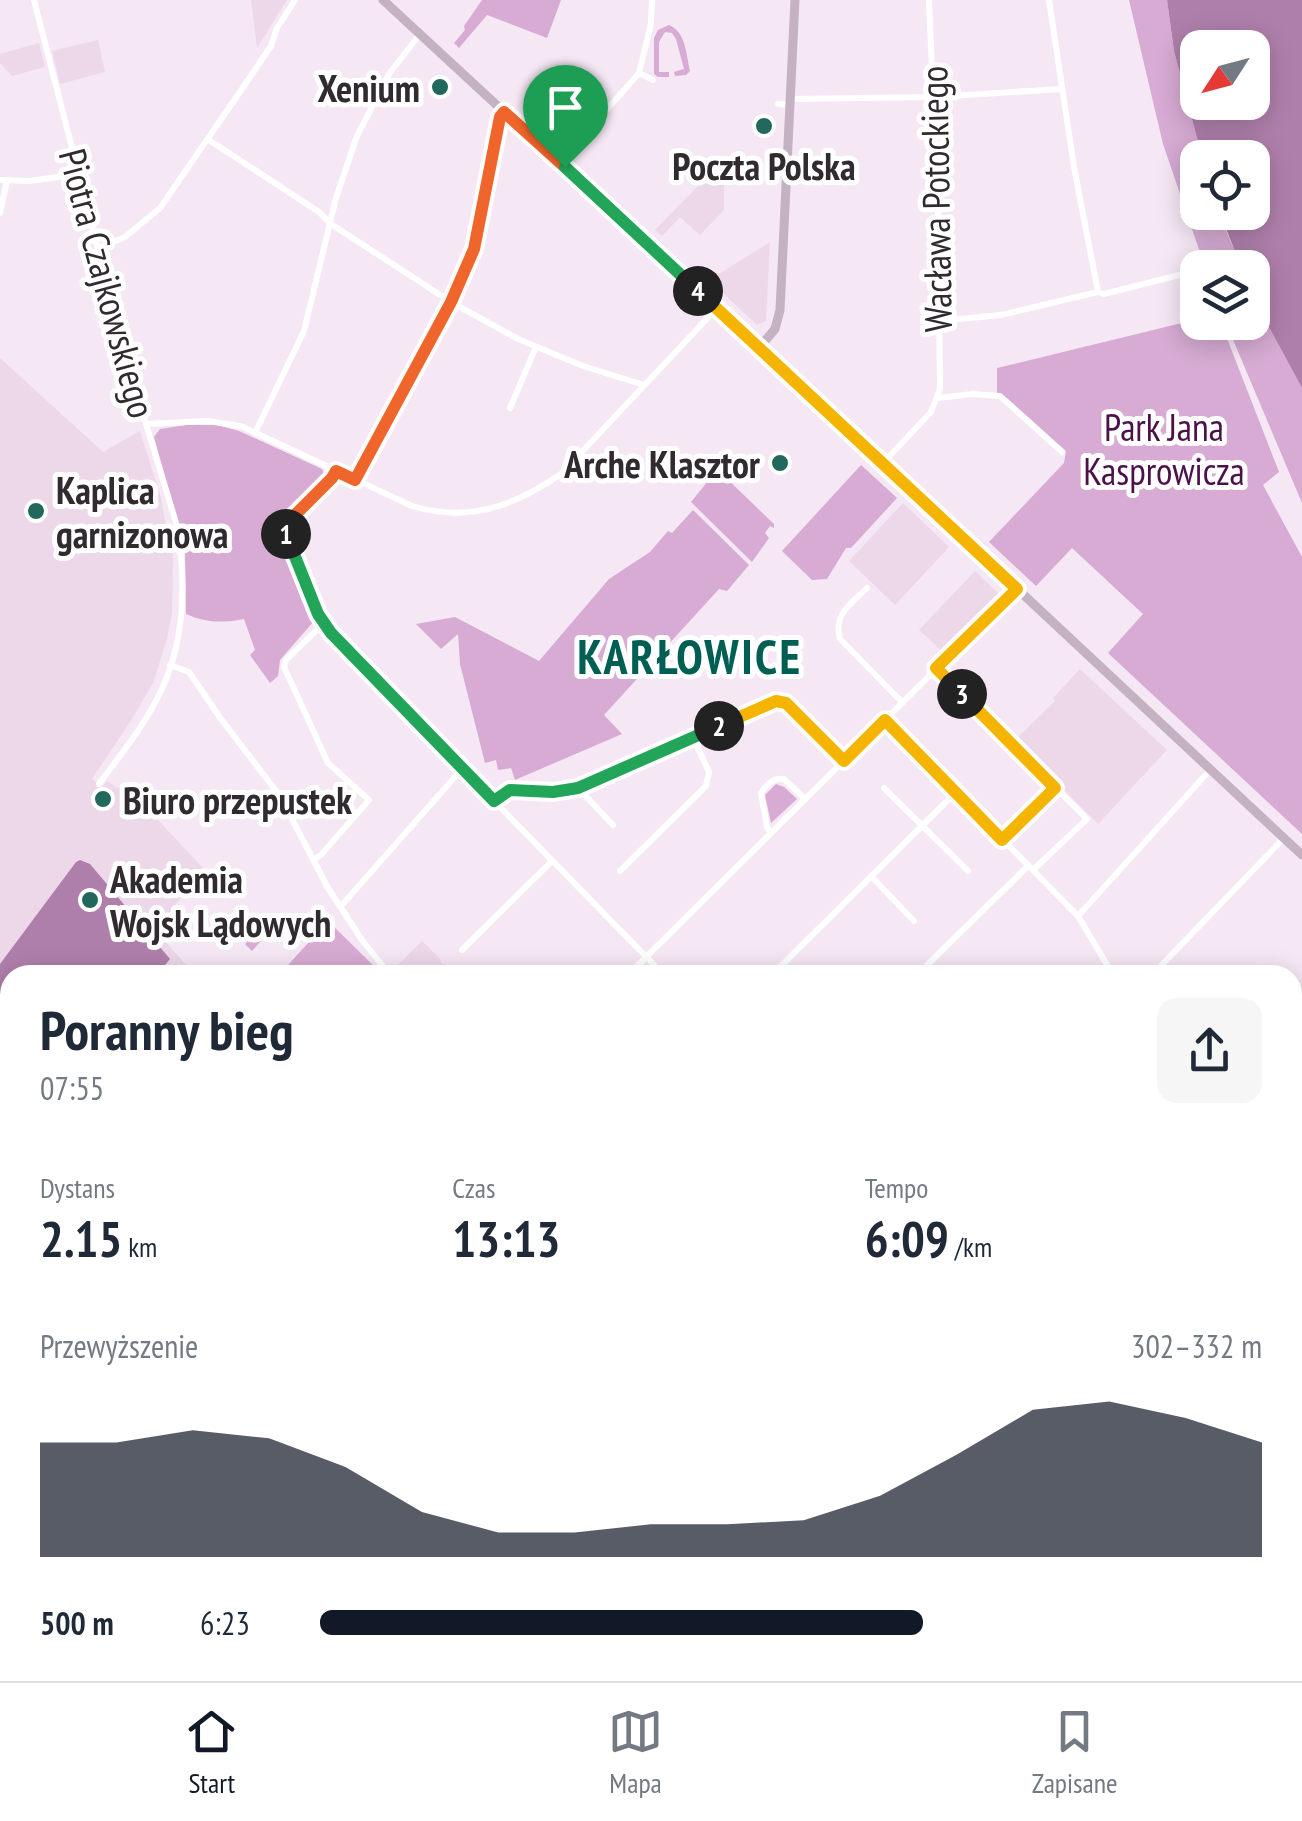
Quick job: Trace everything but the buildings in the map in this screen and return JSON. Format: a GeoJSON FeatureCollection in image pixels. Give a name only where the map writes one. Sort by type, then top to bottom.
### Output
{"type":"FeatureCollection","features":[{"type":"Feature","properties":{"kind":"street","name":"Piotra Czajkowskiego"},"geometry":{"type":"LineString","coordinates":[[34,0],[97,249],[182,555],[180,626],[159,696],[99,784]]}},
{"type":"Feature","properties":{"kind":"street"},"geometry":{"type":"LineString","coordinates":[[97,249],[125,237],[160,208],[271,46],[277,28],[295,0]]}},
{"type":"Feature","properties":{"kind":"street"},"geometry":{"type":"LineString","coordinates":[[383,0],[1302,855]]}},
{"type":"Feature","properties":{"kind":"street"},"geometry":{"type":"LineString","coordinates":[[552,155],[602,115],[638,73],[651,24],[652,0]]}},
{"type":"Feature","properties":{"kind":"street"},"geometry":{"type":"LineString","coordinates":[[759,348],[775,329],[780,310],[795,0]]}},
{"type":"Feature","properties":{"kind":"street","name":"Wacława Potockiego"},"geometry":{"type":"LineString","coordinates":[[929,0],[938,398]]}},
{"type":"Feature","properties":{"kind":"street"},"geometry":{"type":"LineString","coordinates":[[1049,0],[1098,292]]}},
{"type":"Feature","properties":{"kind":"street"},"geometry":{"type":"LineString","coordinates":[[255,433],[304,331],[344,171],[364,121],[389,74],[420,34]]}},
{"type":"Feature","properties":{"kind":"street"},"geometry":{"type":"LineString","coordinates":[[638,73],[653,80]]}},
{"type":"Feature","properties":{"kind":"street"},"geometry":{"type":"LineString","coordinates":[[778,104],[1062,89]]}},
{"type":"Feature","properties":{"kind":"street"},"geometry":{"type":"LineString","coordinates":[[355,480],[451,302],[474,249],[498,124],[504,112]]}},
{"type":"Feature","properties":{"kind":"street"},"geometry":{"type":"LineString","coordinates":[[209,140],[451,302],[536,347],[644,384]]}},
{"type":"Feature","properties":{"kind":"street"},"geometry":{"type":"LineString","coordinates":[[0,213],[4,180],[78,174]]}},
{"type":"Feature","properties":{"kind":"street"},"geometry":{"type":"LineString","coordinates":[[938,321],[1001,315],[1180,275]]}},
{"type":"Feature","properties":{"kind":"street"},"geometry":{"type":"LineString","coordinates":[[146,424],[207,420],[241,426],[412,506],[434,512],[474,512],[515,502],[562,474],[717,308]]}},
{"type":"Feature","properties":{"kind":"street"},"geometry":{"type":"LineString","coordinates":[[510,408],[536,347]]}},
{"type":"Feature","properties":{"kind":"street"},"geometry":{"type":"LineString","coordinates":[[883,463],[932,412],[938,398],[973,394],[1000,396],[1062,452]]}},
{"type":"Feature","properties":{"kind":"street"},"geometry":{"type":"LineString","coordinates":[[336,471],[285,527],[324,623],[655,965]]}},
{"type":"Feature","properties":{"kind":"street"},"geometry":{"type":"LineString","coordinates":[[868,588],[840,615],[838,634],[902,702]]}},
{"type":"Feature","properties":{"kind":"street"},"geometry":{"type":"LineString","coordinates":[[637,965],[1017,589]]}},
{"type":"Feature","properties":{"kind":"street"},"geometry":{"type":"LineString","coordinates":[[312,860],[369,800],[328,764],[284,667],[286,660],[324,623]]}},
{"type":"Feature","properties":{"kind":"street"},"geometry":{"type":"LineString","coordinates":[[170,665],[188,672],[264,773],[340,906],[382,965]]}},
{"type":"Feature","properties":{"kind":"street"},"geometry":{"type":"LineString","coordinates":[[928,965],[1086,819],[936,668]]}},
{"type":"Feature","properties":{"kind":"street"},"geometry":{"type":"LineString","coordinates":[[494,801],[510,790],[553,792],[578,788],[776,701],[786,703],[844,761]]}},
{"type":"Feature","properties":{"kind":"street"},"geometry":{"type":"LineString","coordinates":[[885,720],[1078,916],[1107,965]]}},
{"type":"Feature","properties":{"kind":"street"},"geometry":{"type":"LineString","coordinates":[[620,872],[706,786],[709,772],[693,737]]}},
{"type":"Feature","properties":{"kind":"street"},"geometry":{"type":"LineString","coordinates":[[340,906],[462,769]]}},
{"type":"Feature","properties":{"kind":"street"},"geometry":{"type":"LineString","coordinates":[[1078,916],[1210,770]]}},
{"type":"Feature","properties":{"kind":"street"},"geometry":{"type":"LineString","coordinates":[[771,833],[761,794],[764,787],[784,779],[806,799]]}},
{"type":"Feature","properties":{"kind":"street"},"geometry":{"type":"LineString","coordinates":[[578,788],[613,825]]}},
{"type":"Feature","properties":{"kind":"street"},"geometry":{"type":"LineString","coordinates":[[884,788],[968,871]]}},
{"type":"Feature","properties":{"kind":"street"},"geometry":{"type":"LineString","coordinates":[[1002,840],[1055,788]]}},
{"type":"Feature","properties":{"kind":"street"},"geometry":{"type":"LineString","coordinates":[[782,965],[956,792]]}},
{"type":"Feature","properties":{"kind":"street"},"geometry":{"type":"LineString","coordinates":[[1162,965],[1284,838]]}},
{"type":"Feature","properties":{"kind":"street"},"geometry":{"type":"LineString","coordinates":[[462,950],[552,861]]}},
{"type":"Feature","properties":{"kind":"street"},"geometry":{"type":"LineString","coordinates":[[871,876],[914,920]]}},
{"type":"Feature","properties":{"kind":"shaded area"},"geometry":{"type":"Polygon","coordinates":[[[251,0],[287,0],[257,48],[253,15],[251,0]]]}},
{"type":"Feature","properties":{"kind":"shaded area"},"geometry":{"type":"Polygon","coordinates":[[[1167,0],[1302,0],[1302,388],[1270,329],[1270,250],[1234,250],[1227,230],[1270,230],[1270,140],[1198,140],[1192,120],[1270,120],[1270,30],[1180,30],[1180,74],[1167,0]]]}},
{"type":"Feature","properties":{"kind":"shaded area"},"geometry":{"type":"Polygon","coordinates":[[[98,40],[105,72],[60,84],[52,51],[98,40]]]}},
{"type":"Feature","properties":{"kind":"shaded area"},"geometry":{"type":"Polygon","coordinates":[[[39,43],[45,67],[12,76],[0,63],[0,54],[39,43]]]}},
{"type":"Feature","properties":{"kind":"shaded area"},"geometry":{"type":"Polygon","coordinates":[[[696,178],[724,179],[724,210],[700,235],[680,217],[662,236],[655,230],[700,184],[696,178]]]}},
{"type":"Feature","properties":{"kind":"shaded area"},"geometry":{"type":"Polygon","coordinates":[[[770,242],[766,321],[757,325],[709,280],[770,242]]]}},
{"type":"Feature","properties":{"kind":"shaded area","name":"Akademia Wojsk Lądowych"},"geometry":{"type":"Polygon","coordinates":[[[0,358],[103,452],[140,431],[173,551],[172,613],[153,683],[92,779],[102,787],[107,781],[117,788],[126,786],[203,868],[156,931],[186,965],[0,965],[0,358]]]}},
{"type":"Feature","properties":{"kind":"shaded area"},"geometry":{"type":"Polygon","coordinates":[[[903,503],[949,547],[895,605],[849,561],[903,503]]]}},
{"type":"Feature","properties":{"kind":"shaded area"},"geometry":{"type":"Polygon","coordinates":[[[975,571],[1001,596],[943,652],[919,630],[975,571]]]}},
{"type":"Feature","properties":{"kind":"shaded area"},"geometry":{"type":"Polygon","coordinates":[[[1080,669],[1167,750],[1098,824],[1015,740],[1055,701],[1053,698],[1080,669]]]}},
{"type":"Feature","properties":{"kind":"shaded area"},"geometry":{"type":"Polygon","coordinates":[[[76,862],[90,864],[170,959],[165,965],[0,965],[76,862]]]}},
{"type":"Feature","properties":{"kind":"shaded area"},"geometry":{"type":"Polygon","coordinates":[[[422,941],[446,965],[398,965],[422,941]]]}},
{"type":"Feature","properties":{"kind":"green space"},"geometry":{"type":"Polygon","coordinates":[[[482,0],[561,0],[547,38],[487,15],[459,48],[454,43],[482,0]]]}},
{"type":"Feature","properties":{"kind":"green space"},"geometry":{"type":"Polygon","coordinates":[[[1129,0],[1167,0],[1180,74],[1180,120],[1192,120],[1198,140],[1180,140],[1180,194],[1163,144],[1129,0]]]}},
{"type":"Feature","properties":{"kind":"green space"},"geometry":{"type":"Polygon","coordinates":[[[669,25],[682,38],[690,71],[675,76],[674,72],[684,69],[676,39],[665,32],[659,42],[659,72],[669,72],[669,77],[658,77],[654,74],[654,38],[658,30],[669,25]]]}},
{"type":"Feature","properties":{"kind":"green space"},"geometry":{"type":"Polygon","coordinates":[[[1192,230],[1226,230],[1234,250],[1199,250],[1192,230]]]}},
{"type":"Feature","properties":{"kind":"green space","name":"Park Jana Kasprowicza"},"geometry":{"type":"Polygon","coordinates":[[[1180,323],[1180,340],[1228,340],[1279,472],[1263,485],[1302,557],[1302,834],[1108,653],[1143,614],[1072,548],[1036,586],[989,542],[1064,463],[1066,451],[997,393],[997,368],[1180,323]]]}},
{"type":"Feature","properties":{"kind":"green space"},"geometry":{"type":"Polygon","coordinates":[[[1270,328],[1302,388],[1302,503],[1233,340],[1270,340],[1270,328]]]}},
{"type":"Feature","properties":{"kind":"green space"},"geometry":{"type":"Polygon","coordinates":[[[217,425],[239,431],[322,469],[325,475],[277,524],[314,621],[280,660],[278,676],[270,683],[250,655],[255,650],[244,619],[215,621],[186,614],[185,547],[154,437],[160,429],[217,425]]]}},
{"type":"Feature","properties":{"kind":"green space"},"geometry":{"type":"Polygon","coordinates":[[[861,465],[897,498],[851,548],[846,548],[827,579],[812,580],[782,551],[861,465]]]}},
{"type":"Feature","properties":{"kind":"green space"},"geometry":{"type":"Polygon","coordinates":[[[718,474],[774,524],[765,533],[769,538],[752,562],[691,502],[718,474]]]}},
{"type":"Feature","properties":{"kind":"green space"},"geometry":{"type":"Polygon","coordinates":[[[693,510],[749,565],[727,591],[719,589],[604,715],[622,734],[515,780],[511,768],[498,770],[496,760],[485,763],[460,664],[458,634],[441,649],[416,624],[455,617],[539,661],[609,579],[650,552],[693,510]]]}},
{"type":"Feature","properties":{"kind":"green space"},"geometry":{"type":"Polygon","coordinates":[[[776,784],[797,799],[771,823],[765,795],[776,784]]]}},
{"type":"Feature","properties":{"kind":"green space"},"geometry":{"type":"Polygon","coordinates":[[[261,918],[271,920],[273,927],[252,951],[245,944],[261,918]]]}},
{"type":"Feature","properties":{"kind":"green space"},"geometry":{"type":"Polygon","coordinates":[[[328,921],[373,965],[288,965],[328,921]]]}},
{"type":"Feature","properties":{"kind":"place","name":"Xenium"},"geometry":{"type":"Point","coordinates":[440,87]}},
{"type":"Feature","properties":{"kind":"place","name":"Poczta Polska"},"geometry":{"type":"Point","coordinates":[764,126]}},
{"type":"Feature","properties":{"kind":"place","name":"Arche Klasztor"},"geometry":{"type":"Point","coordinates":[780,463]}},
{"type":"Feature","properties":{"kind":"place","name":"Kaplica garnizonowa"},"geometry":{"type":"Point","coordinates":[36,511]}},
{"type":"Feature","properties":{"kind":"place","name":"Biuro przepustek"},"geometry":{"type":"Point","coordinates":[103,799]}},
{"type":"Feature","properties":{"kind":"place","name":"Akademia Wojsk Lądowych"},"geometry":{"type":"Point","coordinates":[90,900]}},
{"type":"Feature","properties":{"kind":"district","name":"KARŁOWICE"},"geometry":{"type":"Point","coordinates":[690,656]}},
{"type":"Feature","properties":{"kind":"route"},"geometry":{"type":"LineString","coordinates":[[504,112],[565,167],[1017,589],[936,668],[1055,788],[1002,840],[885,720],[844,761],[786,703],[776,701],[578,788],[553,792],[510,790],[494,801],[324,623],[285,527],[336,471],[355,480],[451,302],[481,224],[504,112]]}}]}
